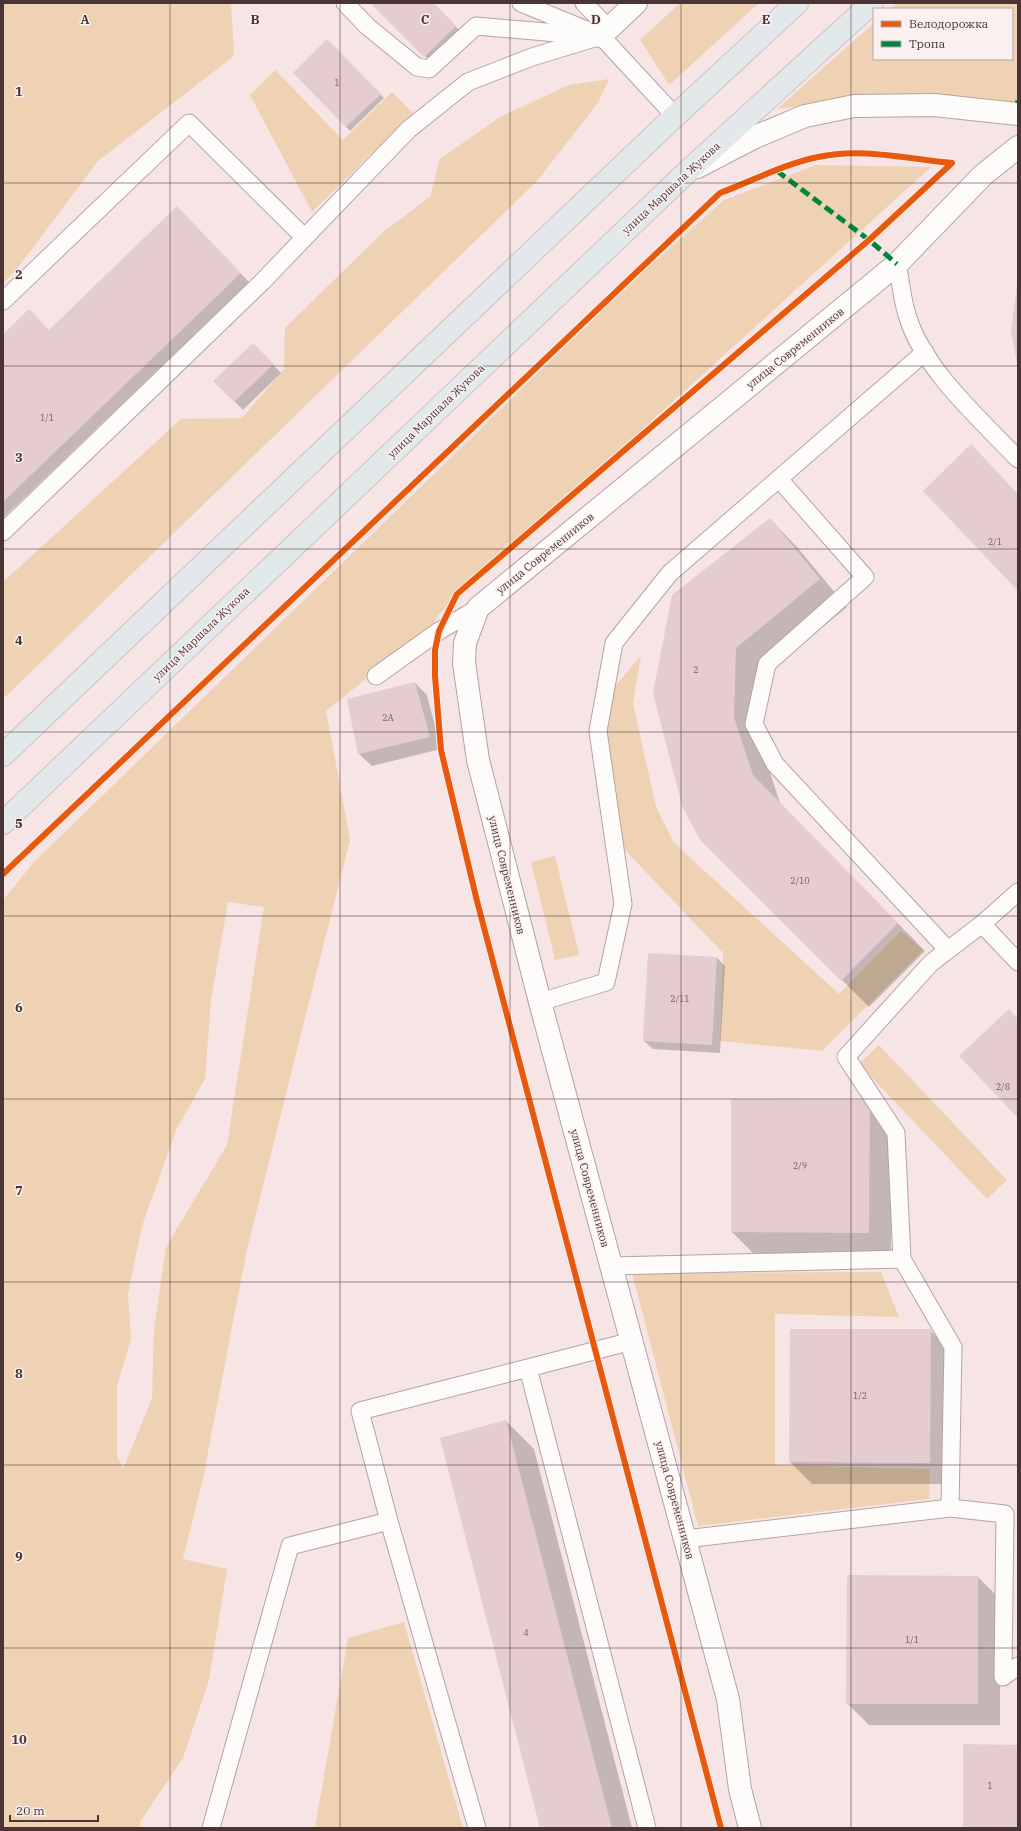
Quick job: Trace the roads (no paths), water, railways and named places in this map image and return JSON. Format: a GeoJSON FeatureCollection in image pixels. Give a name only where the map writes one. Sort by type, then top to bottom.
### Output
{"type":"FeatureCollection","features":[{"type":"Feature","properties":{"kind":"main road"},"geometry":{"type":"LineString","coordinates":[[3,755],[675,116],[798,3]]}},
{"type":"Feature","properties":{"kind":"main road","name":"улица Маршала Жукова"},"geometry":{"type":"LineString","coordinates":[[3,823],[686,173],[872,3]]}},
{"type":"Feature","properties":{"kind":"street"},"geometry":{"type":"LineString","coordinates":[[605,33],[636,3]]}},
{"type":"Feature","properties":{"kind":"street"},"geometry":{"type":"LineString","coordinates":[[686,173],[755,137],[805,116],[854,106],[934,105],[1018,114]]}},
{"type":"Feature","properties":{"kind":"street","name":"улица Современников"},"geometry":{"type":"LineString","coordinates":[[750,1828],[740,1789],[728,1699],[540,1002],[478,760],[464,663],[465,643],[478,608],[897,264],[983,175],[1018,147]]}},
{"type":"Feature","properties":{"kind":"lane"},"geometry":{"type":"LineString","coordinates":[[345,3],[367,26],[417,68],[429,69],[476,26],[605,33]]}},
{"type":"Feature","properties":{"kind":"lane"},"geometry":{"type":"LineString","coordinates":[[521,3],[605,33]]}},
{"type":"Feature","properties":{"kind":"lane"},"geometry":{"type":"LineString","coordinates":[[584,3],[605,33],[675,116]]}},
{"type":"Feature","properties":{"kind":"lane"},"geometry":{"type":"LineString","coordinates":[[3,532],[262,282],[409,129],[468,82],[532,57],[605,33]]}},
{"type":"Feature","properties":{"kind":"lane"},"geometry":{"type":"LineString","coordinates":[[3,301],[188,123],[304,237]]}},
{"type":"Feature","properties":{"kind":"lane"},"geometry":{"type":"LineString","coordinates":[[897,264],[908,318],[925,352],[950,386],[1018,459]]}},
{"type":"Feature","properties":{"kind":"lane"},"geometry":{"type":"LineString","coordinates":[[540,1002],[606,982],[624,904],[598,731],[614,644],[670,573],[925,352]]}},
{"type":"Feature","properties":{"kind":"lane"},"geometry":{"type":"LineString","coordinates":[[779,479],[865,577],[767,664],[754,724],[775,764],[948,950]]}},
{"type":"Feature","properties":{"kind":"lane"},"geometry":{"type":"LineString","coordinates":[[376,676],[439,631],[478,608]]}},
{"type":"Feature","properties":{"kind":"lane"},"geometry":{"type":"LineString","coordinates":[[950,1508],[953,1347],[902,1260],[896,1133],[846,1057],[931,963],[982,924],[1018,892]]}},
{"type":"Feature","properties":{"kind":"lane"},"geometry":{"type":"LineString","coordinates":[[982,924],[1018,962]]}},
{"type":"Feature","properties":{"kind":"lane"},"geometry":{"type":"LineString","coordinates":[[612,1266],[902,1260]]}},
{"type":"Feature","properties":{"kind":"lane"},"geometry":{"type":"LineString","coordinates":[[477,1828],[388,1521],[360,1411],[632,1341]]}},
{"type":"Feature","properties":{"kind":"lane"},"geometry":{"type":"LineString","coordinates":[[528,1368],[647,1828]]}},
{"type":"Feature","properties":{"kind":"lane"},"geometry":{"type":"LineString","coordinates":[[685,1540],[950,1508],[1005,1514],[1003,1676],[1018,1666]]}},
{"type":"Feature","properties":{"kind":"lane"},"geometry":{"type":"LineString","coordinates":[[211,1828],[290,1546],[388,1521]]}}]}
